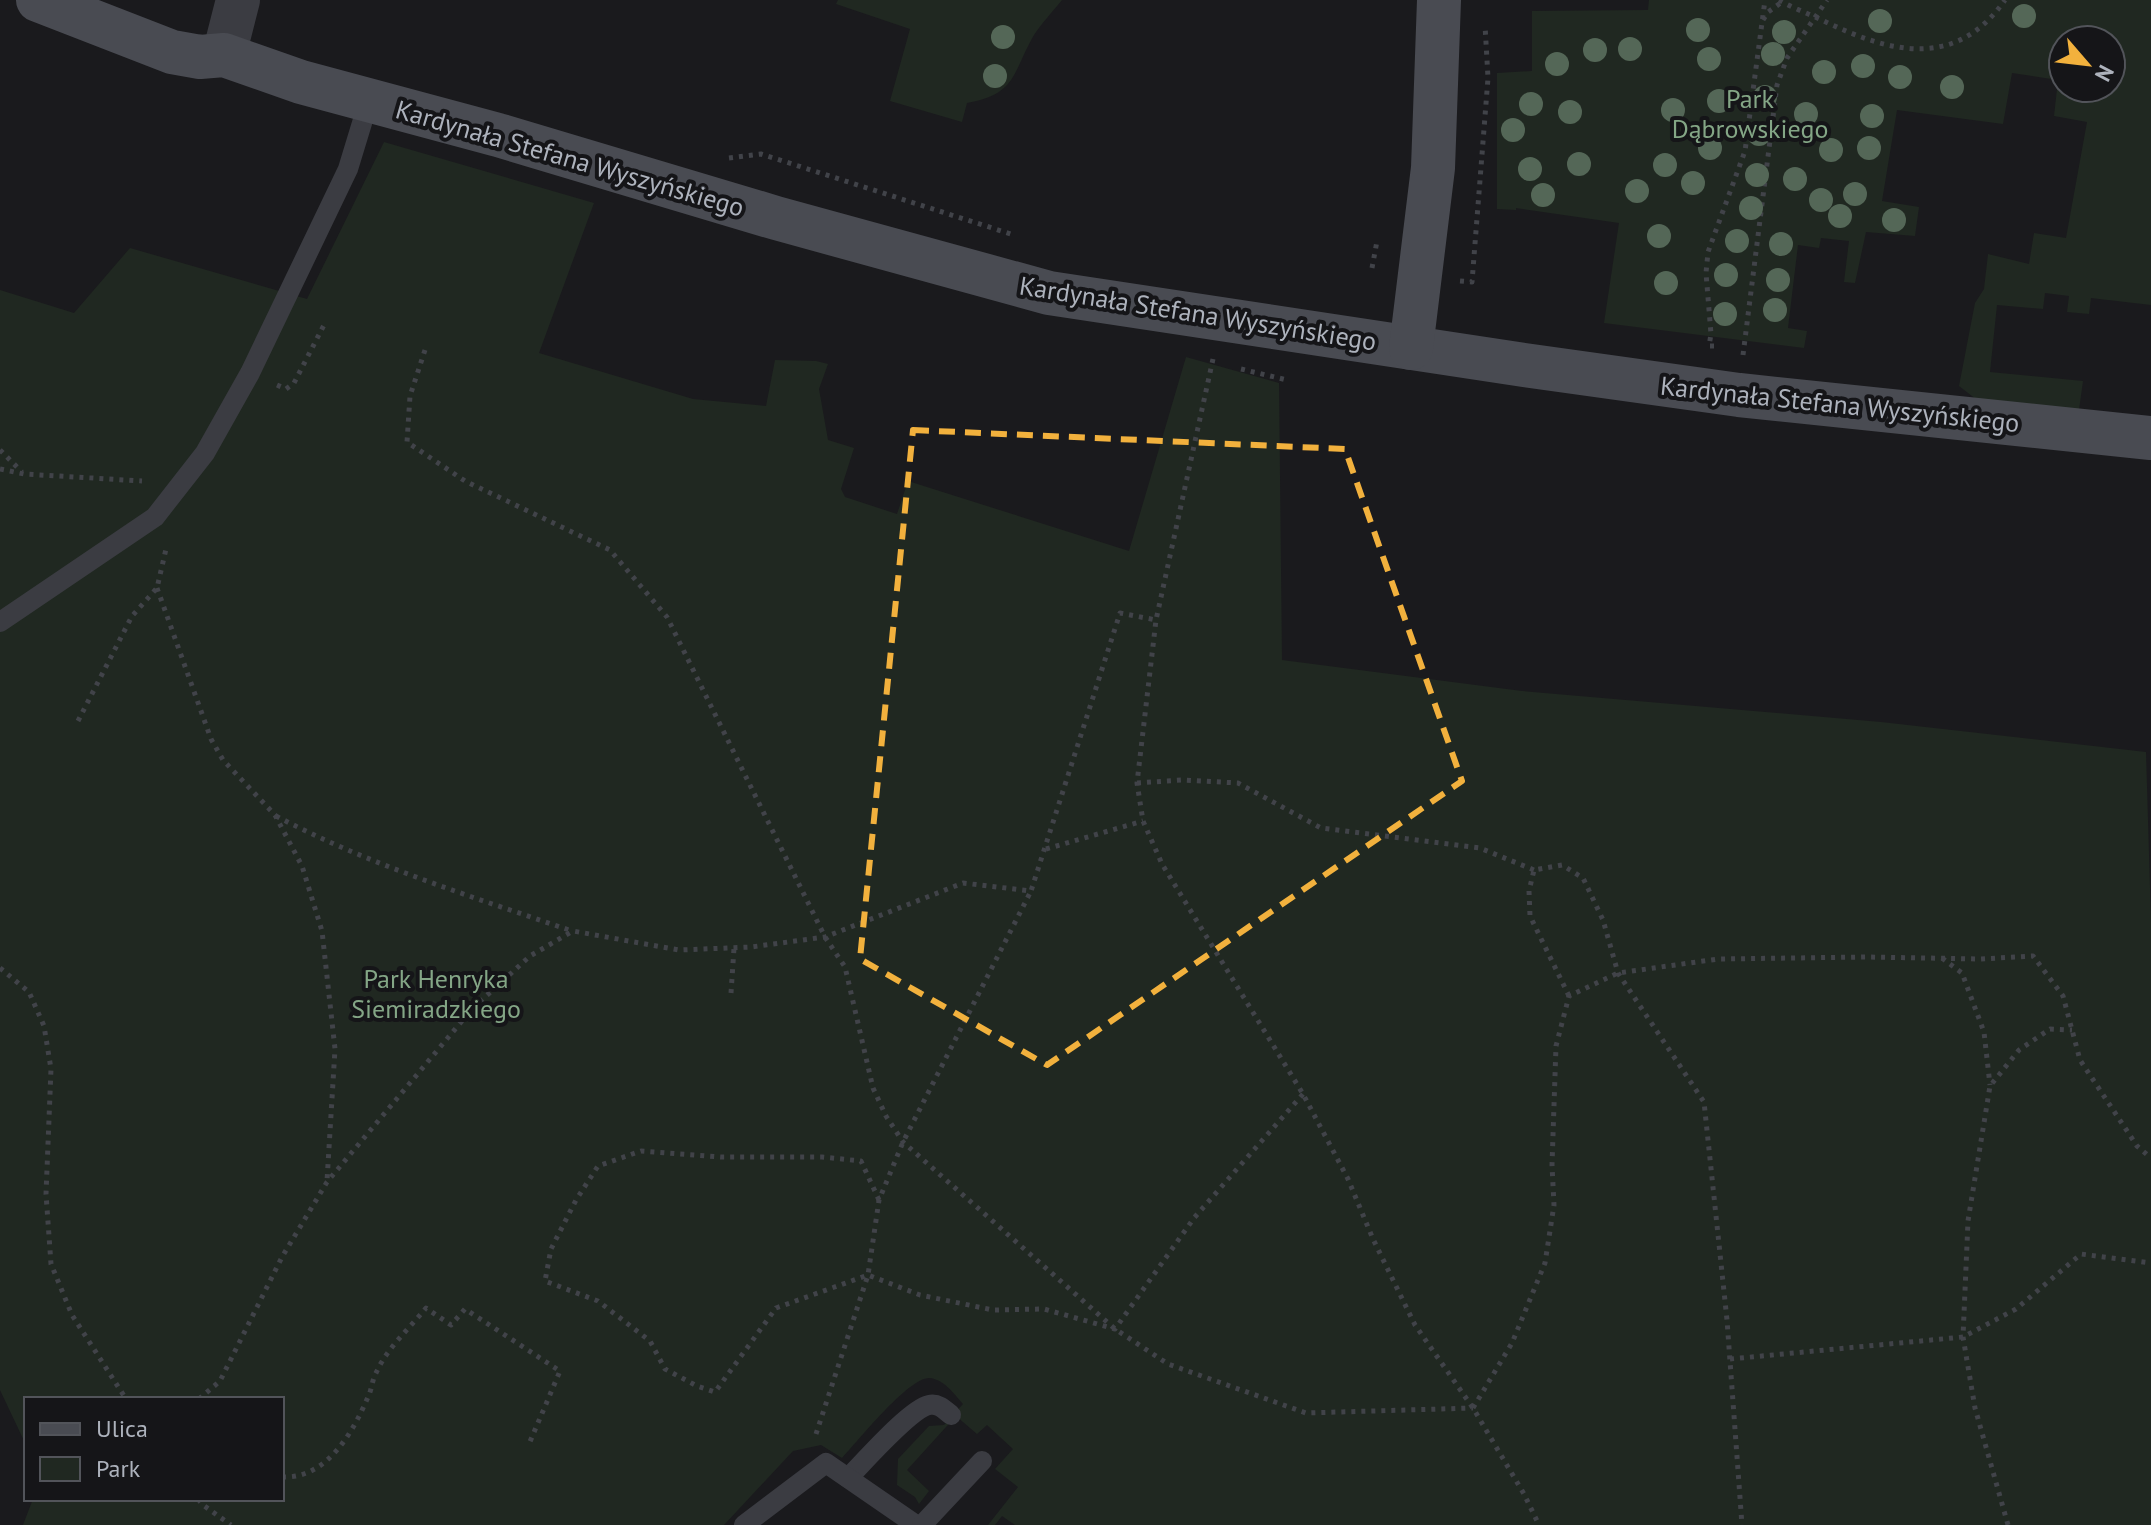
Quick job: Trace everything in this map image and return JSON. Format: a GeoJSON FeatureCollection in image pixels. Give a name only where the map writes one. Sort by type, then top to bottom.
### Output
{"type":"FeatureCollection","features":[{"type":"Feature","properties":{"kind":"main road","name":"Kardynała Stefana Wyszyńskiego"},"geometry":{"type":"LineString","coordinates":[[38,0],[172,52],[200,57],[224,55],[301,82],[498,135],[776,218],[1049,293],[1739,395],[2151,438]]}},
{"type":"Feature","properties":{"kind":"main road"},"geometry":{"type":"LineString","coordinates":[[1411,348],[1433,168],[1439,0]]}},
{"type":"Feature","properties":{"kind":"street"},"geometry":{"type":"LineString","coordinates":[[224,55],[238,0]]}},
{"type":"Feature","properties":{"kind":"lane"},"geometry":{"type":"LineString","coordinates":[[0,622],[155,517],[205,453],[250,373],[348,169],[369,100]]}},
{"type":"Feature","properties":{"kind":"lane"},"geometry":{"type":"LineString","coordinates":[[848,1478],[916,1410],[931,1404],[951,1415]]}},
{"type":"Feature","properties":{"kind":"lane"},"geometry":{"type":"LineString","coordinates":[[744,1525],[826,1463],[919,1525],[982,1461]]}},
{"type":"Feature","properties":{"kind":"path"},"geometry":{"type":"LineString","coordinates":[[1720,347],[1709,346],[1708,252],[1745,151],[1765,0]]}},
{"type":"Feature","properties":{"kind":"path"},"geometry":{"type":"LineString","coordinates":[[1739,395],[1777,85],[1787,58],[1827,0]]}},
{"type":"Feature","properties":{"kind":"path"},"geometry":{"type":"LineString","coordinates":[[1762,21],[1781,1],[1870,42],[1912,51],[1949,45],[1969,35],[1994,17],[2005,0]]}},
{"type":"Feature","properties":{"kind":"path"},"geometry":{"type":"LineString","coordinates":[[1221,319],[1156,620],[1137,783],[1143,821],[1162,864],[1303,1094],[1348,1179],[1415,1325],[1473,1408],[1539,1525]]}},
{"type":"Feature","properties":{"kind":"path"},"geometry":{"type":"LineString","coordinates":[[250,373],[286,389],[325,323]]}},
{"type":"Feature","properties":{"kind":"path"},"geometry":{"type":"LineString","coordinates":[[1732,348],[1743,349]]}},
{"type":"Feature","properties":{"kind":"path"},"geometry":{"type":"LineString","coordinates":[[425,350],[410,396],[407,442],[465,481],[610,550],[667,617],[825,937],[845,967],[873,1088],[903,1142],[1115,1329],[1168,1364],[1306,1413],[1473,1408]]}},
{"type":"Feature","properties":{"kind":"path"},"geometry":{"type":"LineString","coordinates":[[0,450],[24,474]]}},
{"type":"Feature","properties":{"kind":"path"},"geometry":{"type":"LineString","coordinates":[[0,469],[24,474],[181,484]]}},
{"type":"Feature","properties":{"kind":"path"},"geometry":{"type":"LineString","coordinates":[[78,721],[132,616],[157,588],[211,739],[223,760],[275,815],[302,866],[322,931],[335,1049],[327,1182]]}},
{"type":"Feature","properties":{"kind":"path"},"geometry":{"type":"LineString","coordinates":[[801,1481],[868,1275],[879,1200],[903,1142],[1031,891],[1120,613],[1156,620]]}},
{"type":"Feature","properties":{"kind":"path"},"geometry":{"type":"LineString","coordinates":[[1137,783],[1182,780],[1238,783],[1321,828],[1480,848],[1534,870],[1562,865],[1583,878],[1603,920],[1618,973],[1704,1102],[1730,1359],[1742,1525]]}},
{"type":"Feature","properties":{"kind":"path"},"geometry":{"type":"LineString","coordinates":[[275,815],[443,887],[573,931],[679,950],[734,948],[825,937],[963,883],[1031,891]]}},
{"type":"Feature","properties":{"kind":"path"},"geometry":{"type":"LineString","coordinates":[[1045,850],[1143,821]]}},
{"type":"Feature","properties":{"kind":"path"},"geometry":{"type":"LineString","coordinates":[[1473,1408],[1512,1343],[1545,1263],[1554,1205],[1552,1165],[1556,1046],[1569,996],[1530,916],[1529,891],[1534,870]]}},
{"type":"Feature","properties":{"kind":"path"},"geometry":{"type":"LineString","coordinates":[[201,1397],[220,1381],[282,1257],[327,1182],[472,1009],[530,956],[573,931]]}},
{"type":"Feature","properties":{"kind":"path"},"geometry":{"type":"LineString","coordinates":[[731,993],[734,948]]}},
{"type":"Feature","properties":{"kind":"path"},"geometry":{"type":"LineString","coordinates":[[1569,996],[1618,973],[1718,959],[2033,956],[2063,996],[2080,1060],[2137,1146],[2151,1158]]}},
{"type":"Feature","properties":{"kind":"path"},"geometry":{"type":"LineString","coordinates":[[1942,958],[1962,973],[1984,1032],[1990,1086],[1968,1221],[1963,1337],[1975,1408],[2008,1525]]}},
{"type":"Feature","properties":{"kind":"path"},"geometry":{"type":"LineString","coordinates":[[0,968],[29,992],[44,1026],[51,1069],[46,1194],[51,1264],[72,1315],[125,1397]]}},
{"type":"Feature","properties":{"kind":"path"},"geometry":{"type":"LineString","coordinates":[[1990,1086],[2019,1050],[2029,1043],[2050,1029],[2072,1030]]}},
{"type":"Feature","properties":{"kind":"path"},"geometry":{"type":"LineString","coordinates":[[1115,1329],[1194,1218],[1303,1094]]}},
{"type":"Feature","properties":{"kind":"path"},"geometry":{"type":"LineString","coordinates":[[879,1200],[861,1161],[641,1151],[598,1166],[551,1249],[545,1281],[598,1301],[650,1341],[665,1369],[715,1392],[776,1308],[868,1275],[920,1295],[993,1310],[1044,1309],[1115,1329]]}},
{"type":"Feature","properties":{"kind":"path"},"geometry":{"type":"LineString","coordinates":[[1730,1359],[1963,1337],[2016,1309],[2081,1254],[2151,1263]]}},
{"type":"Feature","properties":{"kind":"path"},"geometry":{"type":"LineString","coordinates":[[284,1477],[295,1477],[317,1467],[337,1451],[353,1428],[376,1373],[426,1308],[451,1325],[465,1309],[560,1371],[529,1444]]}},
{"type":"Feature","properties":{"kind":"path"},"geometry":{"type":"LineString","coordinates":[[201,1501],[231,1525]]}},
{"type":"Feature","properties":{"kind":"highlighted area"},"geometry":{"type":"Polygon","coordinates":[[[913,430],[1345,449],[1462,781],[1047,1065],[860,959],[913,430]]]}},
{"type":"Feature","properties":{"kind":"green space"},"geometry":{"type":"Polygon","coordinates":[[[838,0],[1062,0],[1034,35],[1011,80],[995,94],[967,103],[962,122],[890,101],[910,29],[836,4],[838,0]]]}},
{"type":"Feature","properties":{"kind":"green space","name":"Park Dąbrowskiego"},"geometry":{"type":"Polygon","coordinates":[[[1649,0],[2151,0],[2151,305],[2091,298],[2089,314],[2067,312],[2069,296],[2045,293],[2043,309],[1997,305],[1990,372],[2083,381],[2079,410],[1981,403],[1959,386],[1975,303],[1984,289],[1988,254],[2029,264],[2034,233],[2066,238],[2087,122],[2054,116],[2055,104],[2127,104],[2127,24],[2047,24],[2047,78],[2012,73],[2003,124],[1897,110],[1882,201],[1919,207],[1915,236],[1866,232],[1855,283],[1844,282],[1849,241],[1821,238],[1819,248],[1798,245],[1788,328],[1807,331],[1804,348],[1604,323],[1619,223],[1516,208],[1497,209],[1497,73],[1532,71],[1532,11],[1648,10],[1649,0]]]}},
{"type":"Feature","properties":{"kind":"green space","name":"Park Henryka Siemiradzkiego"},"geometry":{"type":"Polygon","coordinates":[[[384,142],[594,203],[539,353],[693,399],[766,406],[775,360],[828,364],[819,389],[828,440],[854,448],[841,489],[845,497],[897,514],[908,481],[1129,551],[1186,357],[1279,383],[1282,660],[1522,691],[1881,722],[2146,752],[2151,922],[2151,1525],[1015,1525],[1002,1516],[995,1525],[988,1525],[1018,1487],[995,1469],[1013,1449],[987,1425],[977,1434],[956,1416],[907,1470],[929,1491],[919,1504],[915,1497],[897,1485],[898,1459],[929,1426],[944,1425],[963,1404],[944,1384],[929,1378],[896,1399],[842,1458],[821,1445],[793,1451],[724,1525],[23,1525],[32,1501],[284,1501],[284,1397],[24,1397],[24,1441],[0,1390],[0,290],[74,313],[130,248],[307,299],[384,142]]]}}]}
